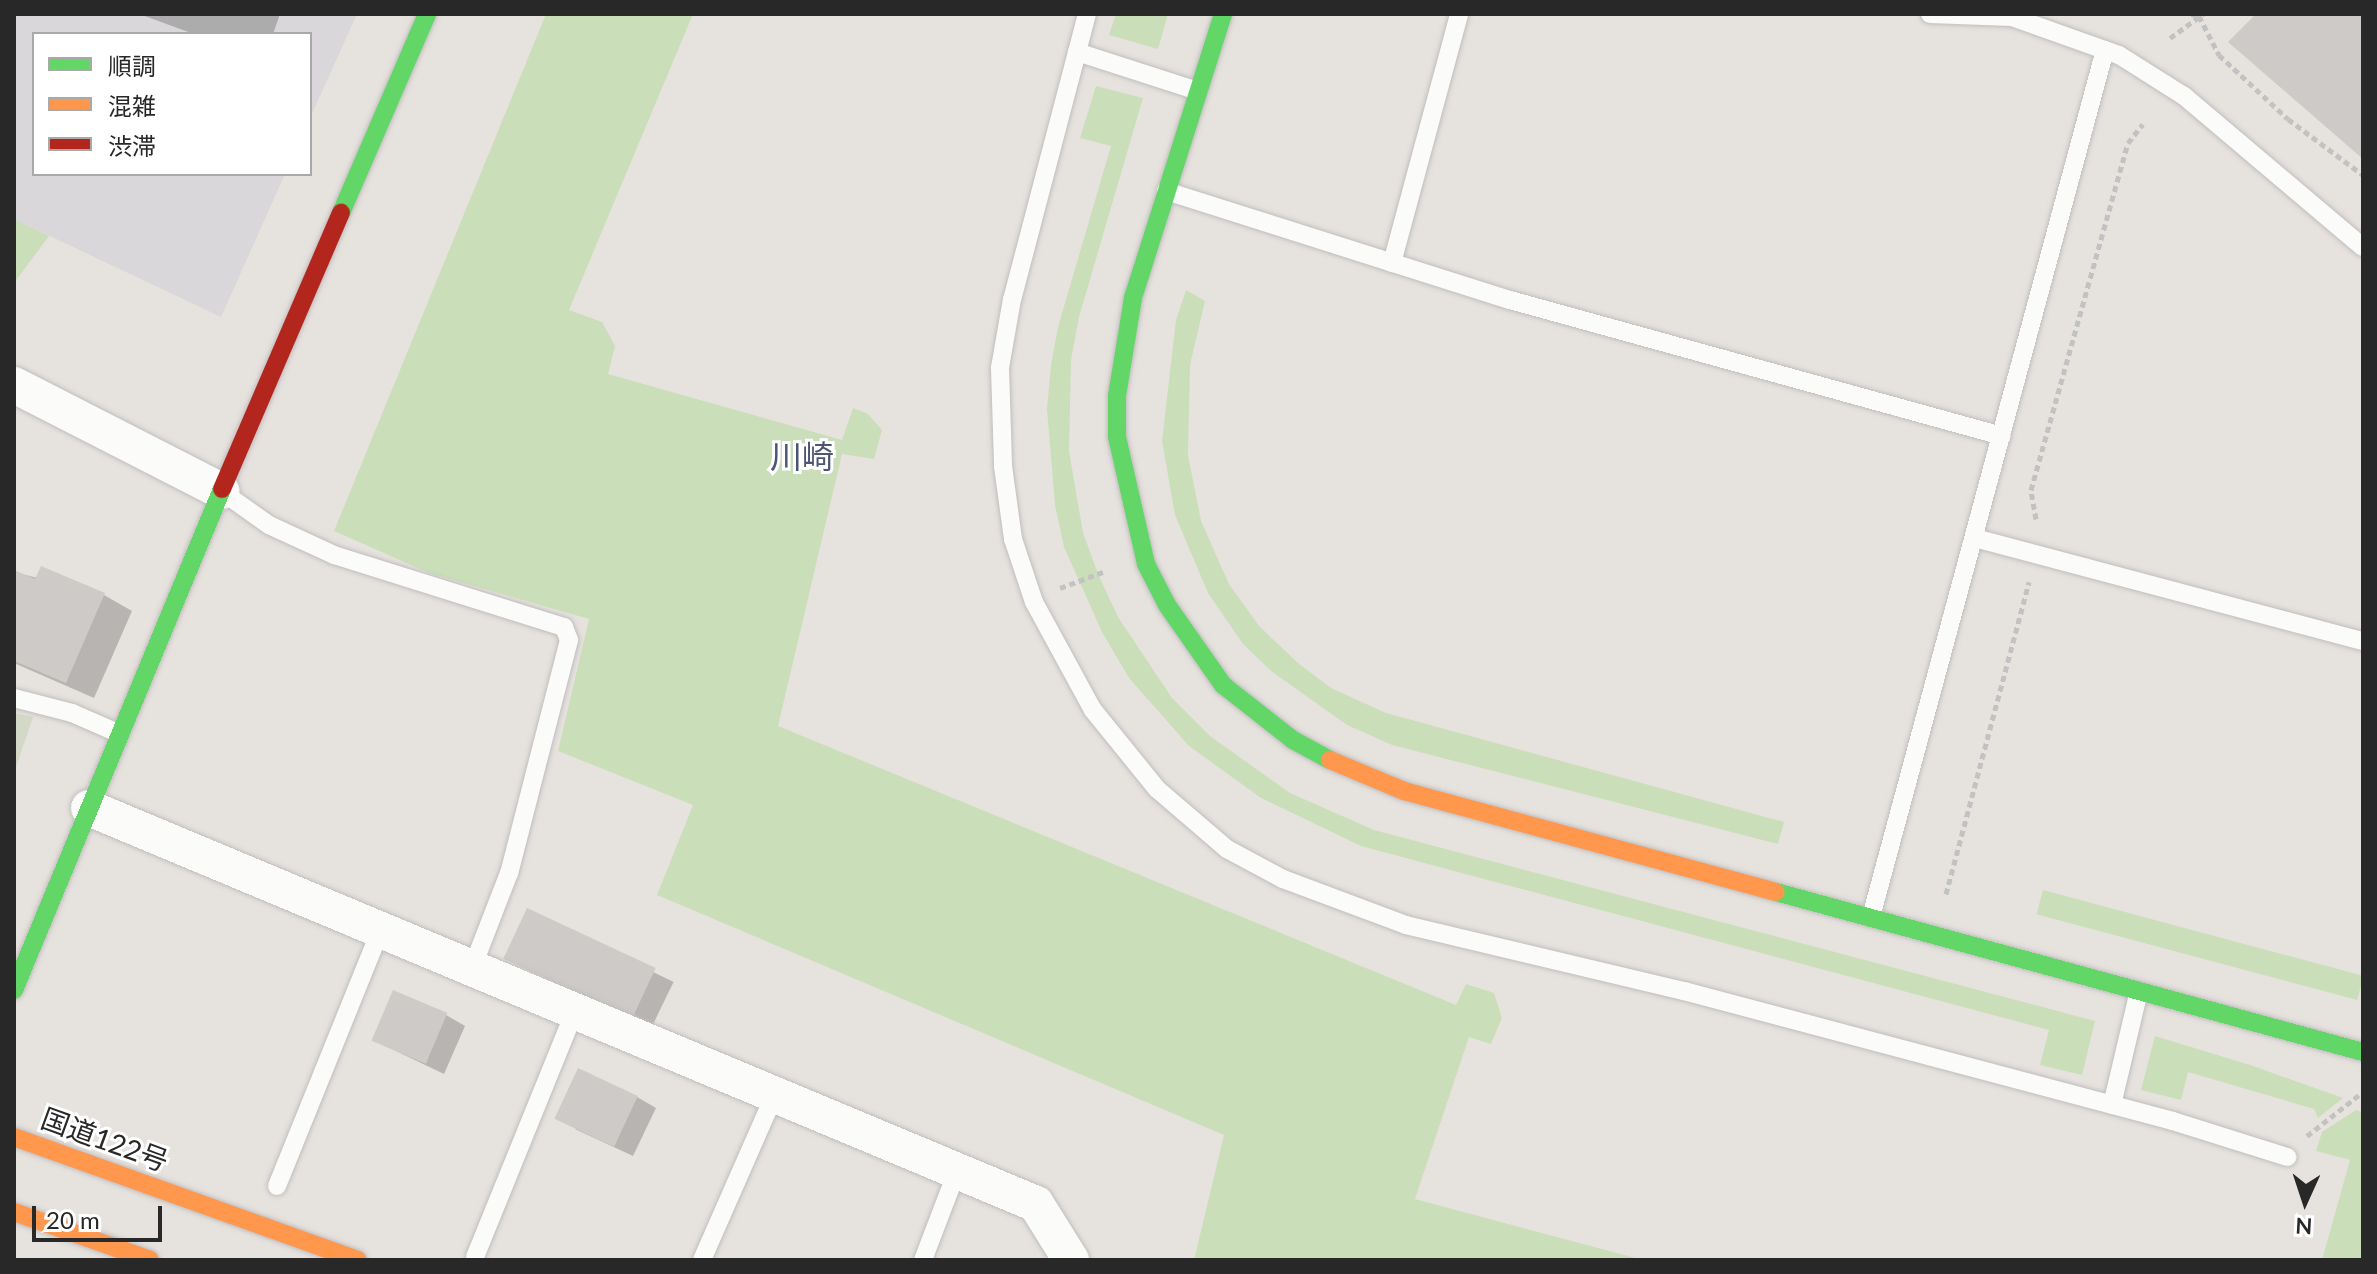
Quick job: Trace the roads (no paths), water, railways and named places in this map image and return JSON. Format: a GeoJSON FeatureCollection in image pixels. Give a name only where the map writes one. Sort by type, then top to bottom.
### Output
{"type":"FeatureCollection","features":[{"type":"Feature","properties":{"kind":"main road"},"geometry":{"type":"LineString","coordinates":[[14,990],[221,491],[427,14]]}},
{"type":"Feature","properties":{"kind":"main road"},"geometry":{"type":"LineString","coordinates":[[1223,14],[1166,191],[1125,339],[1117,437],[1146,564],[1167,605],[1223,685],[1293,740],[1345,769],[1404,791],[2363,1052]]}},
{"type":"Feature","properties":{"kind":"main road","name":"国道122号"},"geometry":{"type":"LineString","coordinates":[[14,1137],[358,1260]]}},
{"type":"Feature","properties":{"kind":"main road"},"geometry":{"type":"LineString","coordinates":[[14,1212],[150,1260]]}},
{"type":"Feature","properties":{"kind":"street"},"geometry":{"type":"LineString","coordinates":[[14,385],[221,491]]}},
{"type":"Feature","properties":{"kind":"street"},"geometry":{"type":"LineString","coordinates":[[89,808],[379,933],[1036,1204],[1071,1260]]}},
{"type":"Feature","properties":{"kind":"lane"},"geometry":{"type":"LineString","coordinates":[[1087,14],[1012,299],[1000,368],[1003,466],[1013,539],[1032,597],[1093,710],[1157,789],[1227,849],[1283,879],[1471,943],[1662,985],[2112,1105],[2287,1157]]}},
{"type":"Feature","properties":{"kind":"lane"},"geometry":{"type":"LineString","coordinates":[[1392,263],[1459,14]]}},
{"type":"Feature","properties":{"kind":"lane"},"geometry":{"type":"LineString","coordinates":[[1930,14],[2012,17],[2105,50],[2184,96],[2363,247]]}},
{"type":"Feature","properties":{"kind":"lane"},"geometry":{"type":"LineString","coordinates":[[1871,917],[2105,50]]}},
{"type":"Feature","properties":{"kind":"lane"},"geometry":{"type":"LineString","coordinates":[[1077,52],[1198,91]]}},
{"type":"Feature","properties":{"kind":"lane"},"geometry":{"type":"LineString","coordinates":[[1166,191],[1392,263],[2002,436]]}},
{"type":"Feature","properties":{"kind":"lane"},"geometry":{"type":"LineString","coordinates":[[221,491],[269,525],[334,555],[564,627],[569,640],[509,873],[471,971]]}},
{"type":"Feature","properties":{"kind":"lane"},"geometry":{"type":"LineString","coordinates":[[1975,538],[2363,641]]}},
{"type":"Feature","properties":{"kind":"lane"},"geometry":{"type":"LineString","coordinates":[[14,698],[72,713],[120,734]]}},
{"type":"Feature","properties":{"kind":"lane"},"geometry":{"type":"LineString","coordinates":[[277,1186],[379,933]]}},
{"type":"Feature","properties":{"kind":"lane"},"geometry":{"type":"LineString","coordinates":[[2112,1105],[2140,989]]}},
{"type":"Feature","properties":{"kind":"lane"},"geometry":{"type":"LineString","coordinates":[[475,1257],[574,1013]]}},
{"type":"Feature","properties":{"kind":"lane"},"geometry":{"type":"LineString","coordinates":[[702,1260],[774,1096]]}},
{"type":"Feature","properties":{"kind":"lane"},"geometry":{"type":"LineString","coordinates":[[923,1260],[957,1171]]}},
{"type":"Feature","properties":{"kind":"district","name":"川崎"},"geometry":{"type":"Point","coordinates":[802,456]}}]}
